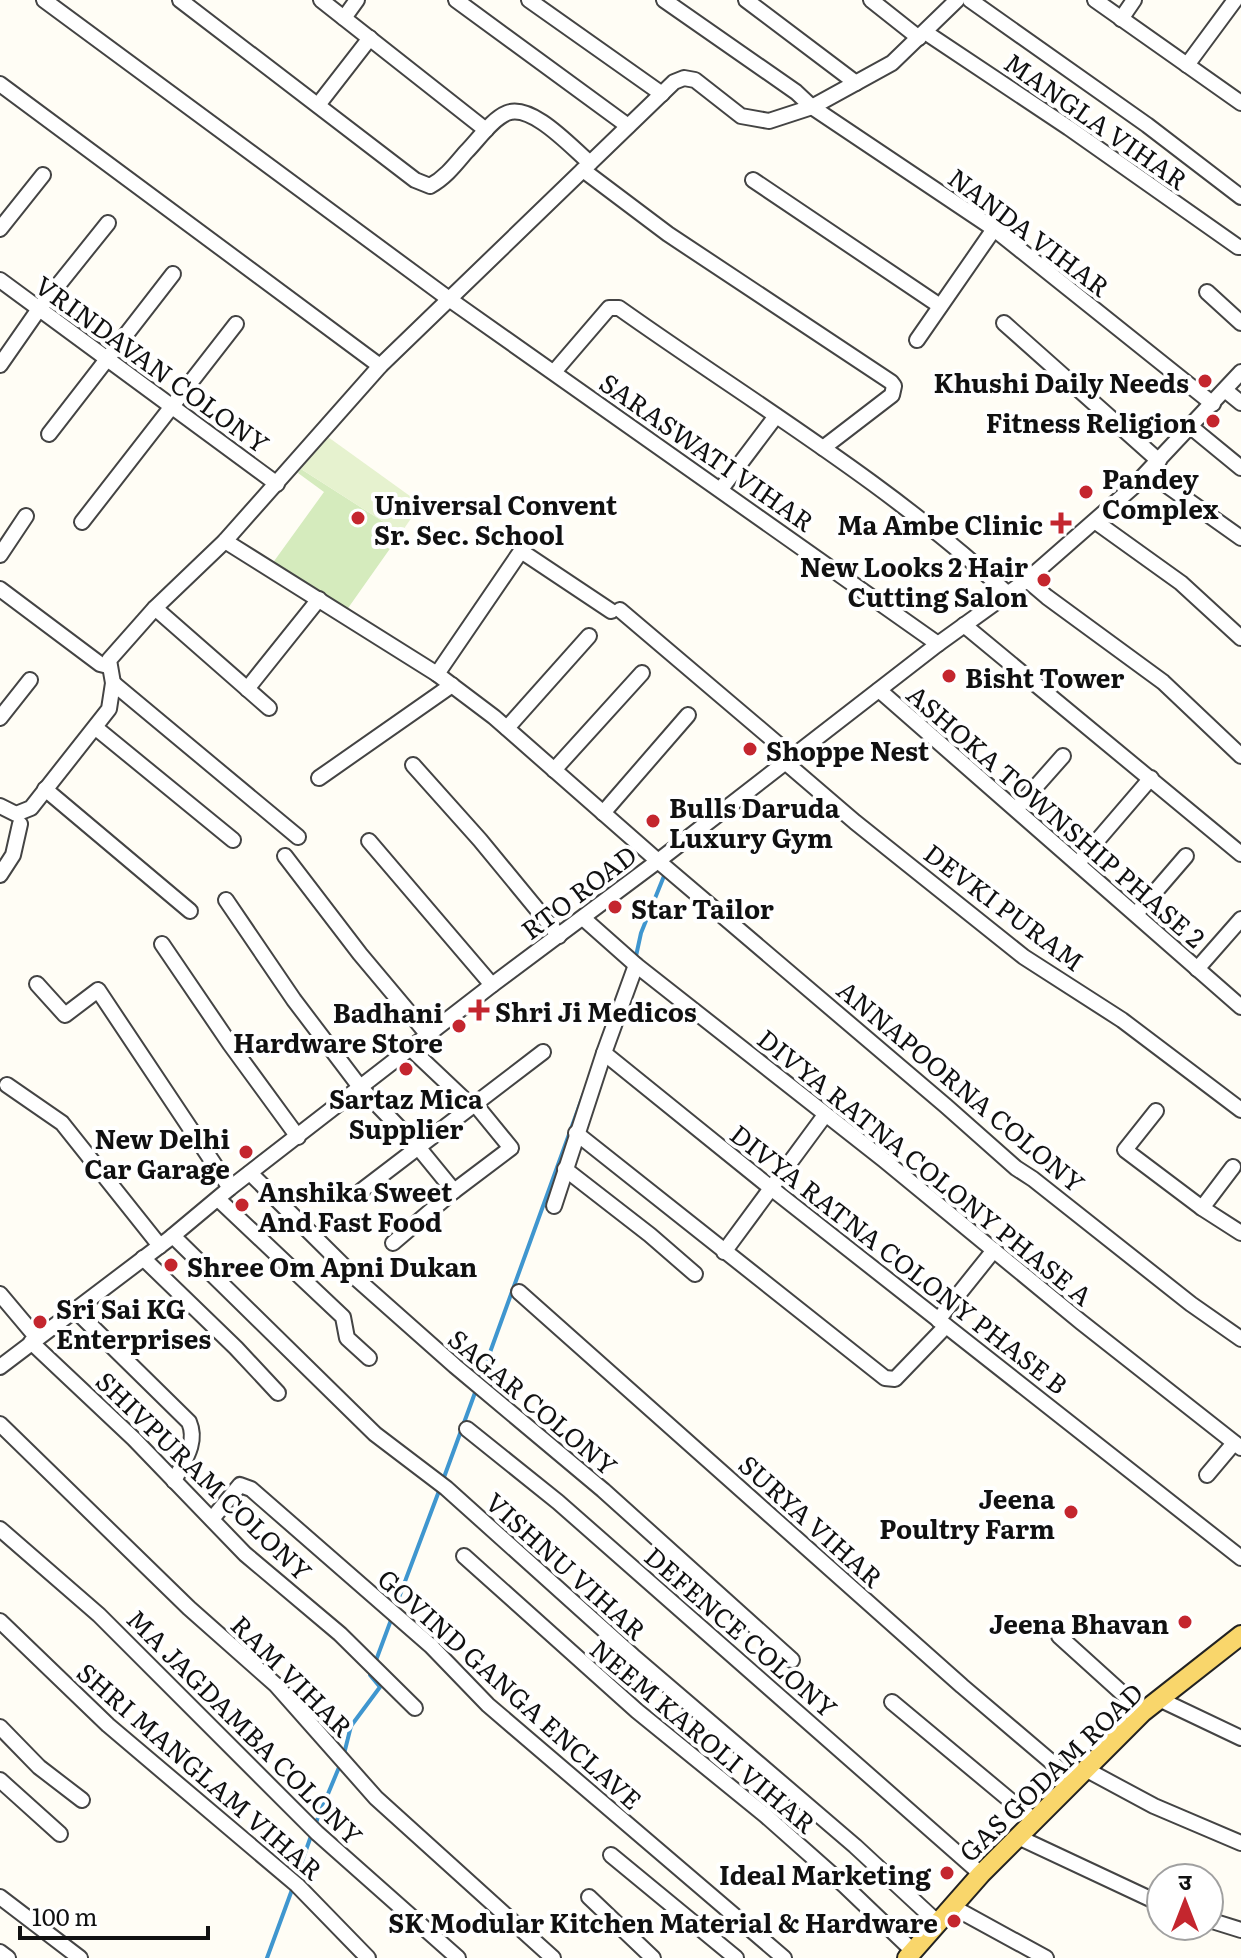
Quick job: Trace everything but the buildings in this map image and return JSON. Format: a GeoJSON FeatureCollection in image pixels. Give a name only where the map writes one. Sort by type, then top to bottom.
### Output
{"type":"FeatureCollection","features":[{"type":"Feature","properties":{"kind":"main road","name":"GAS GODAM ROAD"},"geometry":{"type":"LineString","coordinates":[[910,1955],[981,1874],[1143,1712],[1241,1635]]}},
{"type":"Feature","properties":{"kind":"street","name":"SARASWATI VIHAR"},"geometry":{"type":"LineString","coordinates":[[44,0],[449,299],[938,644]]}},
{"type":"Feature","properties":{"kind":"street"},"geometry":{"type":"LineString","coordinates":[[180,0],[415,180],[430,186],[441,180],[486,130],[507,113],[523,111],[540,120],[587,167],[668,234],[891,382],[894,386],[892,395],[823,448]]}},
{"type":"Feature","properties":{"kind":"street"},"geometry":{"type":"LineString","coordinates":[[321,0],[486,130]]}},
{"type":"Feature","properties":{"kind":"street"},"geometry":{"type":"LineString","coordinates":[[344,18],[357,0]]}},
{"type":"Feature","properties":{"kind":"street"},"geometry":{"type":"LineString","coordinates":[[456,0],[628,126]]}},
{"type":"Feature","properties":{"kind":"street"},"geometry":{"type":"LineString","coordinates":[[529,0],[662,94]]}},
{"type":"Feature","properties":{"kind":"street","name":"NANDA VIHAR"},"geometry":{"type":"LineString","coordinates":[[664,0],[796,92],[812,107],[994,229],[1213,404]]}},
{"type":"Feature","properties":{"kind":"street"},"geometry":{"type":"LineString","coordinates":[[746,0],[856,83]]}},
{"type":"Feature","properties":{"kind":"street","name":"MANGLA VIHAR"},"geometry":{"type":"LineString","coordinates":[[871,0],[1069,128],[1241,247]]}},
{"type":"Feature","properties":{"kind":"street"},"geometry":{"type":"LineString","coordinates":[[0,806],[16,814],[31,808],[109,709],[113,683],[109,660],[155,608],[225,541],[380,366],[674,82],[684,78],[695,80],[741,116],[769,121],[812,107],[892,63],[957,0]]}},
{"type":"Feature","properties":{"kind":"street"},"geometry":{"type":"LineString","coordinates":[[970,0],[1147,125],[1241,197]]}},
{"type":"Feature","properties":{"kind":"street"},"geometry":{"type":"LineString","coordinates":[[1095,0],[1241,103]]}},
{"type":"Feature","properties":{"kind":"street"},"geometry":{"type":"LineString","coordinates":[[1121,19],[1134,0]]}},
{"type":"Feature","properties":{"kind":"street"},"geometry":{"type":"LineString","coordinates":[[1187,65],[1235,0]]}},
{"type":"Feature","properties":{"kind":"street"},"geometry":{"type":"LineString","coordinates":[[318,105],[370,38]]}},
{"type":"Feature","properties":{"kind":"street"},"geometry":{"type":"LineString","coordinates":[[0,84],[380,366]]}},
{"type":"Feature","properties":{"kind":"street"},"geometry":{"type":"LineString","coordinates":[[0,229],[43,175]]}},
{"type":"Feature","properties":{"kind":"street"},"geometry":{"type":"LineString","coordinates":[[753,180],[940,306]]}},
{"type":"Feature","properties":{"kind":"street"},"geometry":{"type":"LineString","coordinates":[[0,365],[39,309],[108,223]]}},
{"type":"Feature","properties":{"kind":"street"},"geometry":{"type":"LineString","coordinates":[[917,340],[994,229]]}},
{"type":"Feature","properties":{"kind":"street"},"geometry":{"type":"LineString","coordinates":[[49,434],[173,274]]}},
{"type":"Feature","properties":{"kind":"street","name":"VRINDAVAN COLONY"},"geometry":{"type":"LineString","coordinates":[[0,280],[277,484]]}},
{"type":"Feature","properties":{"kind":"street"},"geometry":{"type":"LineString","coordinates":[[1207,292],[1241,323]]}},
{"type":"Feature","properties":{"kind":"street"},"geometry":{"type":"LineString","coordinates":[[554,372],[614,306],[823,448],[965,554],[1008,594]]}},
{"type":"Feature","properties":{"kind":"street"},"geometry":{"type":"LineString","coordinates":[[1004,323],[1153,466],[1241,538]]}},
{"type":"Feature","properties":{"kind":"street"},"geometry":{"type":"LineString","coordinates":[[82,522],[236,324]]}},
{"type":"Feature","properties":{"kind":"street","name":"RTO ROAD"},"geometry":{"type":"LineString","coordinates":[[0,1367],[173,1236],[230,1188],[492,985],[938,644],[1027,580],[1096,522],[1241,372]]}},
{"type":"Feature","properties":{"kind":"street"},"geometry":{"type":"LineString","coordinates":[[1225,390],[1241,403]]}},
{"type":"Feature","properties":{"kind":"street"},"geometry":{"type":"LineString","coordinates":[[721,489],[776,416]]}},
{"type":"Feature","properties":{"kind":"street"},"geometry":{"type":"LineString","coordinates":[[1191,427],[1241,468]]}},
{"type":"Feature","properties":{"kind":"street"},"geometry":{"type":"LineString","coordinates":[[0,555],[26,516]]}},
{"type":"Feature","properties":{"kind":"street"},"geometry":{"type":"LineString","coordinates":[[1096,522],[1181,583],[1241,638]]}},
{"type":"Feature","properties":{"kind":"street","name":"ANNAPOORNA COLONY"},"geometry":{"type":"LineString","coordinates":[[225,541],[437,674],[507,728],[1016,1168],[1241,1339]]}},
{"type":"Feature","properties":{"kind":"street","name":"DEVKI PURAM"},"geometry":{"type":"LineString","coordinates":[[437,674],[521,551],[616,610],[789,759],[855,822],[1024,957],[1122,1020],[1241,1110]]}},
{"type":"Feature","properties":{"kind":"street"},"geometry":{"type":"LineString","coordinates":[[1027,580],[1163,682],[1241,756]]}},
{"type":"Feature","properties":{"kind":"street"},"geometry":{"type":"LineString","coordinates":[[0,589],[100,664],[108,666]]}},
{"type":"Feature","properties":{"kind":"street"},"geometry":{"type":"LineString","coordinates":[[247,689],[319,599]]}},
{"type":"Feature","properties":{"kind":"street"},"geometry":{"type":"LineString","coordinates":[[155,608],[269,708]]}},
{"type":"Feature","properties":{"kind":"street"},"geometry":{"type":"LineString","coordinates":[[964,625],[1241,854]]}},
{"type":"Feature","properties":{"kind":"street"},"geometry":{"type":"LineString","coordinates":[[507,728],[589,636]]}},
{"type":"Feature","properties":{"kind":"street"},"geometry":{"type":"LineString","coordinates":[[554,770],[642,673]]}},
{"type":"Feature","properties":{"kind":"street"},"geometry":{"type":"LineString","coordinates":[[0,718],[30,680]]}},
{"type":"Feature","properties":{"kind":"street"},"geometry":{"type":"LineString","coordinates":[[113,683],[298,837]]}},
{"type":"Feature","properties":{"kind":"street"},"geometry":{"type":"LineString","coordinates":[[319,778],[452,685]]}},
{"type":"Feature","properties":{"kind":"street","name":"ASHOKA TOWNSHIP PHASE 2"},"geometry":{"type":"LineString","coordinates":[[879,690],[1241,1007]]}},
{"type":"Feature","properties":{"kind":"street"},"geometry":{"type":"LineString","coordinates":[[603,813],[688,715]]}},
{"type":"Feature","properties":{"kind":"street"},"geometry":{"type":"LineString","coordinates":[[96,728],[233,840]]}},
{"type":"Feature","properties":{"kind":"street"},"geometry":{"type":"LineString","coordinates":[[1016,809],[1063,756]]}},
{"type":"Feature","properties":{"kind":"street"},"geometry":{"type":"LineString","coordinates":[[413,765],[559,936]]}},
{"type":"Feature","properties":{"kind":"street"},"geometry":{"type":"LineString","coordinates":[[1078,863],[1151,778]]}},
{"type":"Feature","properties":{"kind":"street"},"geometry":{"type":"LineString","coordinates":[[45,789],[190,911]]}},
{"type":"Feature","properties":{"kind":"street"},"geometry":{"type":"LineString","coordinates":[[0,875],[13,855],[20,824]]}},
{"type":"Feature","properties":{"kind":"street"},"geometry":{"type":"LineString","coordinates":[[369,841],[492,985]]}},
{"type":"Feature","properties":{"kind":"street"},"geometry":{"type":"LineString","coordinates":[[285,856],[360,954],[428,1035]]}},
{"type":"Feature","properties":{"kind":"street"},"geometry":{"type":"LineString","coordinates":[[1136,914],[1186,856]]}},
{"type":"Feature","properties":{"kind":"street"},"geometry":{"type":"LineString","coordinates":[[226,900],[294,1000],[360,1087],[418,1147],[454,1191]]}},
{"type":"Feature","properties":{"kind":"street","name":"DIVYA RATNA COLONY PHASE A"},"geometry":{"type":"LineString","coordinates":[[583,918],[636,965],[1238,1446]]}},
{"type":"Feature","properties":{"kind":"street"},"geometry":{"type":"LineString","coordinates":[[1197,969],[1241,919]]}},
{"type":"Feature","properties":{"kind":"street"},"geometry":{"type":"LineString","coordinates":[[162,944],[298,1137]]}},
{"type":"Feature","properties":{"kind":"street"},"geometry":{"type":"LineString","coordinates":[[554,1206],[576,1133],[636,965]]}},
{"type":"Feature","properties":{"kind":"street"},"geometry":{"type":"LineString","coordinates":[[37,984],[65,1015],[98,990],[230,1188]]}},
{"type":"Feature","properties":{"kind":"street"},"geometry":{"type":"LineString","coordinates":[[393,1243],[511,1148],[475,1104],[465,1100],[410,1048]]}},
{"type":"Feature","properties":{"kind":"street"},"geometry":{"type":"LineString","coordinates":[[361,1191],[543,1052]]}},
{"type":"Feature","properties":{"kind":"street","name":"DIVYA RATNA COLONY PHASE B"},"geometry":{"type":"LineString","coordinates":[[604,1053],[1241,1558]]}},
{"type":"Feature","properties":{"kind":"street"},"geometry":{"type":"LineString","coordinates":[[7,1085],[62,1123],[160,1246]]}},
{"type":"Feature","properties":{"kind":"street"},"geometry":{"type":"LineString","coordinates":[[1156,1111],[1125,1150],[1241,1233]]}},
{"type":"Feature","properties":{"kind":"street"},"geometry":{"type":"LineString","coordinates":[[724,1252],[825,1115]]}},
{"type":"Feature","properties":{"kind":"street"},"geometry":{"type":"LineString","coordinates":[[576,1133],[885,1378],[895,1379],[942,1323],[994,1250]]}},
{"type":"Feature","properties":{"kind":"street"},"geometry":{"type":"LineString","coordinates":[[1202,1208],[1233,1167]]}},
{"type":"Feature","properties":{"kind":"street"},"geometry":{"type":"LineString","coordinates":[[565,1169],[695,1274]]}},
{"type":"Feature","properties":{"kind":"street","name":"SAGAR COLONY"},"geometry":{"type":"LineString","coordinates":[[250,1173],[358,1280],[603,1490],[792,1660]]}},
{"type":"Feature","properties":{"kind":"street"},"geometry":{"type":"LineString","coordinates":[[218,1199],[343,1317],[347,1338],[369,1358]]}},
{"type":"Feature","properties":{"kind":"street","name":"VISHNU VIHAR"},"geometry":{"type":"LineString","coordinates":[[173,1236],[375,1434],[446,1488],[633,1656],[855,1846],[937,1922]]}},
{"type":"Feature","properties":{"kind":"street"},"geometry":{"type":"LineString","coordinates":[[143,1258],[278,1393]]}},
{"type":"Feature","properties":{"kind":"street","name":"SURYA VIHAR"},"geometry":{"type":"LineString","coordinates":[[519,1292],[939,1665],[1081,1776],[1241,1843]]}},
{"type":"Feature","properties":{"kind":"street","name":"SHIVPURAM COLONY"},"geometry":{"type":"LineString","coordinates":[[0,1294],[34,1340],[245,1554],[340,1634],[415,1708]]}},
{"type":"Feature","properties":{"kind":"street"},"geometry":{"type":"LineString","coordinates":[[74,1309],[189,1422],[194,1436],[193,1444],[174,1481]]}},
{"type":"Feature","properties":{"kind":"street","name":"RAM VIHAR"},"geometry":{"type":"LineString","coordinates":[[0,1424],[189,1608],[276,1685],[376,1798],[553,1958]]}},
{"type":"Feature","properties":{"kind":"street","name":"DEFENCE COLONY"},"geometry":{"type":"LineString","coordinates":[[467,1429],[558,1502],[981,1874]]}},
{"type":"Feature","properties":{"kind":"street"},"geometry":{"type":"LineString","coordinates":[[1207,1475],[1238,1446]]}},
{"type":"Feature","properties":{"kind":"street","name":"GOVIND GANGA ENCLAVE"},"geometry":{"type":"LineString","coordinates":[[212,1519],[240,1485],[251,1489],[431,1646],[499,1715],[784,1958]]}},
{"type":"Feature","properties":{"kind":"street","name":"MA JAGDAMBA COLONY"},"geometry":{"type":"LineString","coordinates":[[0,1529],[99,1615],[317,1833],[458,1958]]}},
{"type":"Feature","properties":{"kind":"street","name":"NEEM KAROLI VIHAR"},"geometry":{"type":"LineString","coordinates":[[464,1556],[637,1711],[765,1815],[844,1885],[910,1955]]}},
{"type":"Feature","properties":{"kind":"street","name":"SHRI MANGLAM VIHAR"},"geometry":{"type":"LineString","coordinates":[[0,1621],[108,1725],[297,1885],[368,1958]]}},
{"type":"Feature","properties":{"kind":"street"},"geometry":{"type":"LineString","coordinates":[[1059,1636],[1143,1712]]}},
{"type":"Feature","properties":{"kind":"street"},"geometry":{"type":"LineString","coordinates":[[1159,1699],[1241,1738]]}},
{"type":"Feature","properties":{"kind":"street"},"geometry":{"type":"LineString","coordinates":[[892,1702],[1035,1821]]}},
{"type":"Feature","properties":{"kind":"street"},"geometry":{"type":"LineString","coordinates":[[0,1727],[39,1767],[82,1800]]}},
{"type":"Feature","properties":{"kind":"street"},"geometry":{"type":"LineString","coordinates":[[0,1780],[60,1834]]}},
{"type":"Feature","properties":{"kind":"street"},"geometry":{"type":"LineString","coordinates":[[1018,1837],[1145,1897]]}},
{"type":"Feature","properties":{"kind":"street"},"geometry":{"type":"LineString","coordinates":[[611,1855],[736,1958]]}},
{"type":"Feature","properties":{"kind":"street"},"geometry":{"type":"LineString","coordinates":[[0,1897],[80,1958]]}},
{"type":"Feature","properties":{"kind":"street"},"geometry":{"type":"LineString","coordinates":[[589,1897],[653,1958]]}},
{"type":"Feature","properties":{"kind":"street"},"geometry":{"type":"LineString","coordinates":[[951,1906],[1046,1958]]}},
{"type":"Feature","properties":{"kind":"street"},"geometry":{"type":"LineString","coordinates":[[0,1952],[8,1958]]}},
{"type":"Feature","properties":{"kind":"green space"},"geometry":{"type":"Polygon","coordinates":[[[328,437],[421,504],[401,533],[301,469],[328,437]]]}},
{"type":"Feature","properties":{"kind":"green space"},"geometry":{"type":"Polygon","coordinates":[[[301,469],[401,533],[346,611],[272,564],[324,492],[298,473],[301,469]]]}},
{"type":"Feature","properties":{"kind":"waterway"},"geometry":{"type":"LineString","coordinates":[[636,956],[641,933],[664,876]]}},
{"type":"Feature","properties":{"kind":"waterway"},"geometry":{"type":"LineString","coordinates":[[480,1380],[584,1093]]}},
{"type":"Feature","properties":{"kind":"waterway"},"geometry":{"type":"LineString","coordinates":[[443,1480],[476,1390]]}},
{"type":"Feature","properties":{"kind":"waterway"},"geometry":{"type":"LineString","coordinates":[[395,1608],[439,1491]]}},
{"type":"Feature","properties":{"kind":"waterway"},"geometry":{"type":"LineString","coordinates":[[375,1663],[391,1620]]}},
{"type":"Feature","properties":{"kind":"waterway"},"geometry":{"type":"LineString","coordinates":[[344,1754],[351,1726],[380,1687],[370,1675]]}},
{"type":"Feature","properties":{"kind":"waterway"},"geometry":{"type":"LineString","coordinates":[[315,1825],[340,1765]]}},
{"type":"Feature","properties":{"kind":"waterway"},"geometry":{"type":"LineString","coordinates":[[296,1878],[311,1836]]}},
{"type":"Feature","properties":{"kind":"waterway"},"geometry":{"type":"LineString","coordinates":[[267,1958],[293,1887]]}},
{"type":"Feature","properties":{"kind":"place","name":"Khushi Daily Needs"},"geometry":{"type":"Point","coordinates":[1205,381]}},
{"type":"Feature","properties":{"kind":"place","name":"Fitness Religion"},"geometry":{"type":"Point","coordinates":[1213,421]}},
{"type":"Feature","properties":{"kind":"place","name":"Pandey Complex"},"geometry":{"type":"Point","coordinates":[1086,492]}},
{"type":"Feature","properties":{"kind":"place","name":"Universal Convent Sr. Sec. School"},"geometry":{"type":"Point","coordinates":[358,518]}},
{"type":"Feature","properties":{"kind":"place","name":"Ma Ambe Clinic"},"geometry":{"type":"Point","coordinates":[1061,523]}},
{"type":"Feature","properties":{"kind":"place","name":"New Looks 2 Hair Cutting Salon"},"geometry":{"type":"Point","coordinates":[1044,580]}},
{"type":"Feature","properties":{"kind":"place","name":"Bisht Tower"},"geometry":{"type":"Point","coordinates":[949,676]}},
{"type":"Feature","properties":{"kind":"place","name":"Shoppe Nest"},"geometry":{"type":"Point","coordinates":[750,749]}},
{"type":"Feature","properties":{"kind":"place","name":"Bulls Daruda Luxury Gym"},"geometry":{"type":"Point","coordinates":[653,821]}},
{"type":"Feature","properties":{"kind":"place","name":"Star Tailor"},"geometry":{"type":"Point","coordinates":[615,907]}},
{"type":"Feature","properties":{"kind":"place","name":"Shri Ji Medicos"},"geometry":{"type":"Point","coordinates":[479,1010]}},
{"type":"Feature","properties":{"kind":"place","name":"Badhani Hardware Store"},"geometry":{"type":"Point","coordinates":[459,1026]}},
{"type":"Feature","properties":{"kind":"place","name":"Sartaz Mica Supplier"},"geometry":{"type":"Point","coordinates":[406,1069]}},
{"type":"Feature","properties":{"kind":"place","name":"New Delhi Car Garage"},"geometry":{"type":"Point","coordinates":[246,1152]}},
{"type":"Feature","properties":{"kind":"place","name":"Anshika Sweet And Fast Food"},"geometry":{"type":"Point","coordinates":[242,1205]}},
{"type":"Feature","properties":{"kind":"place","name":"Shree Om Apni Dukan"},"geometry":{"type":"Point","coordinates":[171,1265]}},
{"type":"Feature","properties":{"kind":"place","name":"Sri Sai KG Enterprises"},"geometry":{"type":"Point","coordinates":[40,1322]}},
{"type":"Feature","properties":{"kind":"place","name":"Jeena Poultry Farm"},"geometry":{"type":"Point","coordinates":[1071,1512]}},
{"type":"Feature","properties":{"kind":"place","name":"Jeena Bhavan"},"geometry":{"type":"Point","coordinates":[1185,1622]}},
{"type":"Feature","properties":{"kind":"place","name":"Ideal Marketing"},"geometry":{"type":"Point","coordinates":[947,1873]}},
{"type":"Feature","properties":{"kind":"place","name":"SK Modular Kitchen Material & Hardware"},"geometry":{"type":"Point","coordinates":[954,1921]}}]}
